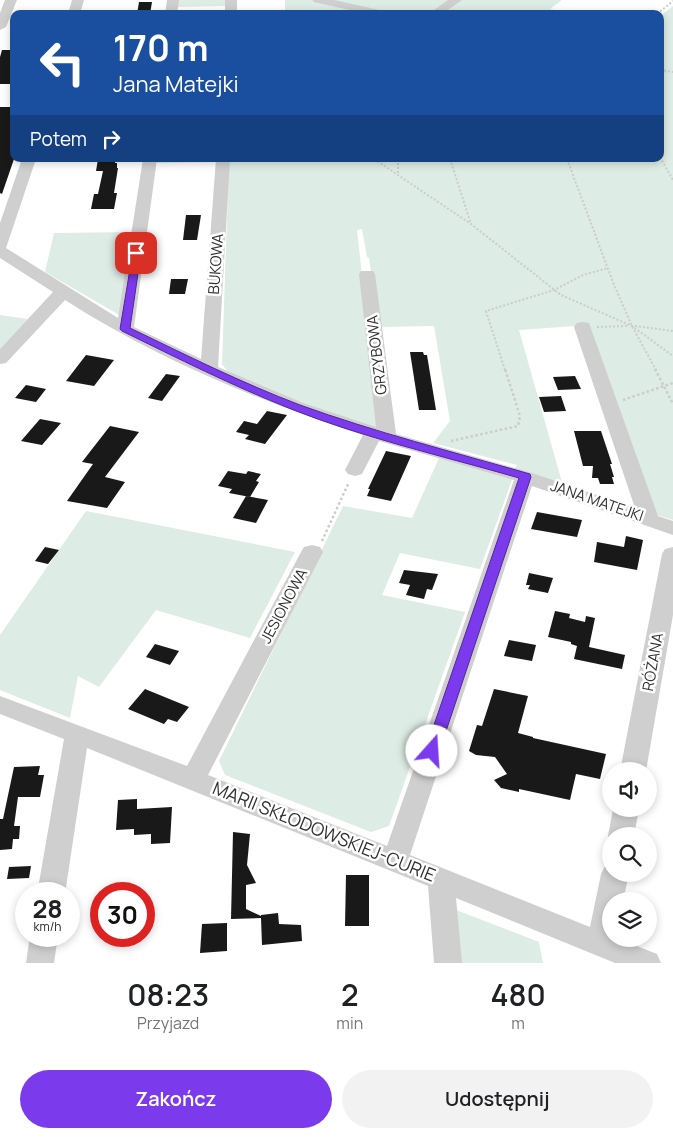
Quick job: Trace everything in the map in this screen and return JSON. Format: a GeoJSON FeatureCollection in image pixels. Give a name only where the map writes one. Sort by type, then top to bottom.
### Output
{"type":"FeatureCollection","features":[{"type":"Feature","properties":{"kind":"street"},"geometry":{"type":"LineString","coordinates":[[0,27],[11,0]]}},
{"type":"Feature","properties":{"kind":"street"},"geometry":{"type":"LineString","coordinates":[[318,0],[365,10]]}},
{"type":"Feature","properties":{"kind":"street"},"geometry":{"type":"LineString","coordinates":[[440,10],[456,0]]}},
{"type":"Feature","properties":{"kind":"street"},"geometry":{"type":"LineString","coordinates":[[0,246],[28,162]]}},
{"type":"Feature","properties":{"kind":"street"},"geometry":{"type":"LineString","coordinates":[[125,329],[150,162]]}},
{"type":"Feature","properties":{"kind":"street","name":"BUKOWA"},"geometry":{"type":"LineString","coordinates":[[208,370],[223,162]]}},
{"type":"Feature","properties":{"kind":"street","name":"JANA MATEJKI"},"geometry":{"type":"LineString","coordinates":[[0,251],[125,329],[208,370],[296,407],[380,435],[526,477],[673,528]]}},
{"type":"Feature","properties":{"kind":"street","name":"GRZYBOWA"},"geometry":{"type":"LineString","coordinates":[[367,274],[380,435]]}},
{"type":"Feature","properties":{"kind":"street"},"geometry":{"type":"LineString","coordinates":[[0,359],[63,292]]}},
{"type":"Feature","properties":{"kind":"street"},"geometry":{"type":"LineString","coordinates":[[583,327],[649,519]]}},
{"type":"Feature","properties":{"kind":"street"},"geometry":{"type":"LineString","coordinates":[[355,470],[380,435]]}},
{"type":"Feature","properties":{"kind":"street"},"geometry":{"type":"LineString","coordinates":[[395,860],[526,477]]}},
{"type":"Feature","properties":{"kind":"street","name":"JESIONOWA"},"geometry":{"type":"LineString","coordinates":[[193,779],[312,552]]}},
{"type":"Feature","properties":{"kind":"street","name":"RÓŻANA"},"geometry":{"type":"LineString","coordinates":[[635,762],[673,554]]}},
{"type":"Feature","properties":{"kind":"street","name":"MARII SKŁODOWSKIEJ-CURIE"},"geometry":{"type":"LineString","coordinates":[[0,705],[193,779],[602,945]]}},
{"type":"Feature","properties":{"kind":"street"},"geometry":{"type":"LineString","coordinates":[[53,882],[77,735]]}},
{"type":"Feature","properties":{"kind":"street"},"geometry":{"type":"LineString","coordinates":[[442,879],[448,963]]}},
{"type":"Feature","properties":{"kind":"street"},"geometry":{"type":"LineString","coordinates":[[40,963],[42,947]]}},
{"type":"Feature","properties":{"kind":"street","name":"MARII SKŁODOWSKIEJ-CURIE"},"geometry":{"type":"LineString","coordinates":[[607,947],[647,963]]}},
{"type":"Feature","properties":{"kind":"path"},"geometry":{"type":"LineString","coordinates":[[662,10],[673,1]]}},
{"type":"Feature","properties":{"kind":"path"},"geometry":{"type":"LineString","coordinates":[[378,162],[471,224],[554,290],[632,326],[673,356]]}},
{"type":"Feature","properties":{"kind":"path"},"geometry":{"type":"LineString","coordinates":[[398,162],[398,175]]}},
{"type":"Feature","properties":{"kind":"path"},"geometry":{"type":"LineString","coordinates":[[451,162],[471,224]]}},
{"type":"Feature","properties":{"kind":"path"},"geometry":{"type":"LineString","coordinates":[[568,162],[632,326],[673,404]]}},
{"type":"Feature","properties":{"kind":"path"},"geometry":{"type":"LineString","coordinates":[[663,162],[673,180]]}},
{"type":"Feature","properties":{"kind":"path"},"geometry":{"type":"LineString","coordinates":[[425,447],[518,426],[520,416],[486,312],[554,290],[583,275],[608,268]]}},
{"type":"Feature","properties":{"kind":"path"},"geometry":{"type":"LineString","coordinates":[[583,327],[632,326],[673,331]]}},
{"type":"Feature","properties":{"kind":"path"},"geometry":{"type":"LineString","coordinates":[[610,404],[673,383]]}},
{"type":"Feature","properties":{"kind":"path","name":"JESIONOWA"},"geometry":{"type":"LineString","coordinates":[[312,552],[321,541],[355,470]]}},
{"type":"Feature","properties":{"kind":"shaded area"},"geometry":{"type":"Polygon","coordinates":[[[177,0],[227,0],[227,6],[176,7],[177,0]]]}},
{"type":"Feature","properties":{"kind":"shaded area"},"geometry":{"type":"Polygon","coordinates":[[[285,0],[311,0],[357,10],[285,10],[285,0]]]}},
{"type":"Feature","properties":{"kind":"shaded area"},"geometry":{"type":"Polygon","coordinates":[[[322,0],[449,0],[433,10],[370,10],[322,0]]]}},
{"type":"Feature","properties":{"kind":"shaded area"},"geometry":{"type":"Polygon","coordinates":[[[461,0],[562,0],[550,9],[555,10],[446,10],[461,0]]]}},
{"type":"Feature","properties":{"kind":"shaded area"},"geometry":{"type":"Polygon","coordinates":[[[673,6],[673,520],[657,515],[589,325],[519,330],[563,486],[515,468],[517,465],[433,443],[450,421],[434,326],[379,327],[369,258],[367,257],[362,229],[357,230],[379,429],[291,400],[228,372],[222,364],[229,162],[664,162],[664,13],[673,6]]]}},
{"type":"Feature","properties":{"kind":"shaded area"},"geometry":{"type":"Polygon","coordinates":[[[156,162],[219,162],[156,163],[156,162]]]}},
{"type":"Feature","properties":{"kind":"shaded area"},"geometry":{"type":"Polygon","coordinates":[[[133,232],[121,316],[45,272],[54,233],[133,232]]]}},
{"type":"Feature","properties":{"kind":"shaded area"},"geometry":{"type":"Polygon","coordinates":[[[0,315],[28,319],[0,349],[0,315]]]}},
{"type":"Feature","properties":{"kind":"shaded area"},"geometry":{"type":"Polygon","coordinates":[[[440,456],[513,477],[480,569],[400,553],[382,595],[465,612],[389,826],[371,832],[225,775],[219,761],[343,506],[412,518],[440,456]]]}},
{"type":"Feature","properties":{"kind":"shaded area"},"geometry":{"type":"Polygon","coordinates":[[[86,511],[295,552],[250,638],[156,610],[99,687],[78,676],[70,718],[0,690],[0,635],[86,511]]]}},
{"type":"Feature","properties":{"kind":"shaded area"},"geometry":{"type":"Polygon","coordinates":[[[456,910],[539,942],[543,963],[457,963],[456,910]]]}},
{"type":"Feature","properties":{"kind":"building"},"geometry":{"type":"Polygon","coordinates":[[[139,2],[152,2],[151,10],[138,10],[139,2]]]}},
{"type":"Feature","properties":{"kind":"building"},"geometry":{"type":"Polygon","coordinates":[[[2,50],[10,50],[10,84],[0,84],[0,57],[2,50]]]}},
{"type":"Feature","properties":{"kind":"building"},"geometry":{"type":"Polygon","coordinates":[[[0,107],[10,107],[10,162],[13,162],[2,194],[0,193],[0,107]]]}},
{"type":"Feature","properties":{"kind":"building"},"geometry":{"type":"Polygon","coordinates":[[[98,162],[117,163],[114,193],[117,193],[114,209],[91,209],[94,194],[98,194],[103,171],[96,171],[98,162]]]}},
{"type":"Feature","properties":{"kind":"building"},"geometry":{"type":"Polygon","coordinates":[[[186,215],[201,215],[197,240],[183,240],[186,215]]]}},
{"type":"Feature","properties":{"kind":"building"},"geometry":{"type":"Polygon","coordinates":[[[171,279],[188,279],[185,294],[169,294],[171,279]]]}},
{"type":"Feature","properties":{"kind":"building"},"geometry":{"type":"Polygon","coordinates":[[[410,352],[423,352],[424,355],[427,355],[436,410],[419,410],[410,352]]]}},
{"type":"Feature","properties":{"kind":"building"},"geometry":{"type":"Polygon","coordinates":[[[86,355],[114,360],[94,386],[66,381],[86,355]]]}},
{"type":"Feature","properties":{"kind":"building"},"geometry":{"type":"Polygon","coordinates":[[[166,374],[180,376],[162,401],[148,398],[166,374]]]}},
{"type":"Feature","properties":{"kind":"building"},"geometry":{"type":"Polygon","coordinates":[[[575,376],[581,389],[558,390],[553,377],[575,376]]]}},
{"type":"Feature","properties":{"kind":"building"},"geometry":{"type":"Polygon","coordinates":[[[26,385],[46,389],[36,402],[15,398],[26,385]]]}},
{"type":"Feature","properties":{"kind":"building"},"geometry":{"type":"Polygon","coordinates":[[[561,396],[566,411],[544,412],[539,397],[561,396]]]}},
{"type":"Feature","properties":{"kind":"building"},"geometry":{"type":"Polygon","coordinates":[[[267,411],[287,415],[265,444],[245,439],[249,435],[236,432],[244,421],[257,424],[267,411]]]}},
{"type":"Feature","properties":{"kind":"building"},"geometry":{"type":"Polygon","coordinates":[[[40,419],[61,423],[42,445],[21,441],[40,419]]]}},
{"type":"Feature","properties":{"kind":"building"},"geometry":{"type":"Polygon","coordinates":[[[110,426],[139,432],[105,477],[125,482],[107,508],[67,501],[93,464],[82,462],[110,426]]]}},
{"type":"Feature","properties":{"kind":"building"},"geometry":{"type":"Polygon","coordinates":[[[574,431],[601,431],[612,464],[610,464],[614,484],[600,484],[598,478],[592,478],[593,466],[583,466],[574,431]]]}},
{"type":"Feature","properties":{"kind":"building"},"geometry":{"type":"Polygon","coordinates":[[[386,451],[411,456],[391,501],[367,496],[370,489],[368,489],[386,451]]]}},
{"type":"Feature","properties":{"kind":"building"},"geometry":{"type":"Polygon","coordinates":[[[228,471],[246,474],[248,471],[261,474],[256,481],[259,482],[250,497],[229,493],[232,489],[218,486],[228,471]]]}},
{"type":"Feature","properties":{"kind":"building"},"geometry":{"type":"Polygon","coordinates":[[[246,496],[268,500],[256,523],[233,518],[246,496]]]}},
{"type":"Feature","properties":{"kind":"building"},"geometry":{"type":"Polygon","coordinates":[[[537,512],[582,520],[577,537],[531,529],[537,512]]]}},
{"type":"Feature","properties":{"kind":"building"},"geometry":{"type":"Polygon","coordinates":[[[626,536],[643,540],[637,570],[594,562],[597,542],[624,547],[626,536]]]}},
{"type":"Feature","properties":{"kind":"building"},"geometry":{"type":"Polygon","coordinates":[[[45,547],[59,550],[48,564],[35,561],[45,547]]]}},
{"type":"Feature","properties":{"kind":"building"},"geometry":{"type":"Polygon","coordinates":[[[404,570],[438,574],[432,590],[427,589],[424,599],[406,595],[410,585],[399,583],[404,570]]]}},
{"type":"Feature","properties":{"kind":"building"},"geometry":{"type":"Polygon","coordinates":[[[529,573],[553,578],[548,593],[528,589],[530,585],[526,585],[529,573]]]}},
{"type":"Feature","properties":{"kind":"building"},"geometry":{"type":"Polygon","coordinates":[[[555,611],[570,614],[569,618],[585,622],[586,616],[595,618],[589,647],[625,655],[622,669],[574,659],[577,646],[571,644],[571,642],[548,637],[555,611]]]}},
{"type":"Feature","properties":{"kind":"building"},"geometry":{"type":"Polygon","coordinates":[[[509,640],[536,645],[532,661],[504,656],[509,640]]]}},
{"type":"Feature","properties":{"kind":"building"},"geometry":{"type":"Polygon","coordinates":[[[155,644],[179,651],[170,665],[146,657],[155,644]]]}},
{"type":"Feature","properties":{"kind":"building"},"geometry":{"type":"Polygon","coordinates":[[[145,689],[189,707],[177,722],[168,719],[164,724],[128,709],[145,689]]]}},
{"type":"Feature","properties":{"kind":"building"},"geometry":{"type":"Polygon","coordinates":[[[494,689],[528,696],[518,733],[606,754],[604,762],[602,762],[600,779],[576,774],[570,800],[519,789],[519,792],[501,788],[494,780],[507,774],[495,757],[476,755],[469,751],[477,725],[482,726],[494,689]]]}},
{"type":"Feature","properties":{"kind":"building"},"geometry":{"type":"Polygon","coordinates":[[[40,766],[38,775],[44,775],[40,797],[18,797],[14,826],[20,826],[19,839],[13,839],[12,849],[0,850],[0,819],[3,819],[14,767],[40,766]]]}},
{"type":"Feature","properties":{"kind":"building"},"geometry":{"type":"Polygon","coordinates":[[[137,799],[137,809],[172,807],[170,843],[151,844],[151,834],[134,835],[134,829],[116,830],[118,800],[137,799]]]}},
{"type":"Feature","properties":{"kind":"building"},"geometry":{"type":"Polygon","coordinates":[[[233,832],[250,834],[247,865],[256,883],[246,885],[246,909],[261,916],[278,913],[279,924],[301,925],[302,941],[262,945],[261,918],[231,919],[233,832]]]}},
{"type":"Feature","properties":{"kind":"building"},"geometry":{"type":"Polygon","coordinates":[[[31,866],[29,878],[7,879],[9,867],[31,866]]]}},
{"type":"Feature","properties":{"kind":"building"},"geometry":{"type":"Polygon","coordinates":[[[346,875],[369,875],[369,926],[345,926],[346,875]]]}},
{"type":"Feature","properties":{"kind":"building"},"geometry":{"type":"Polygon","coordinates":[[[227,923],[227,951],[200,953],[202,924],[227,923]]]}},
{"type":"Feature","properties":{"kind":"route"},"geometry":{"type":"LineString","coordinates":[[136,253],[125,329],[208,370],[296,407],[387,437],[526,477],[432,751]]}}]}
